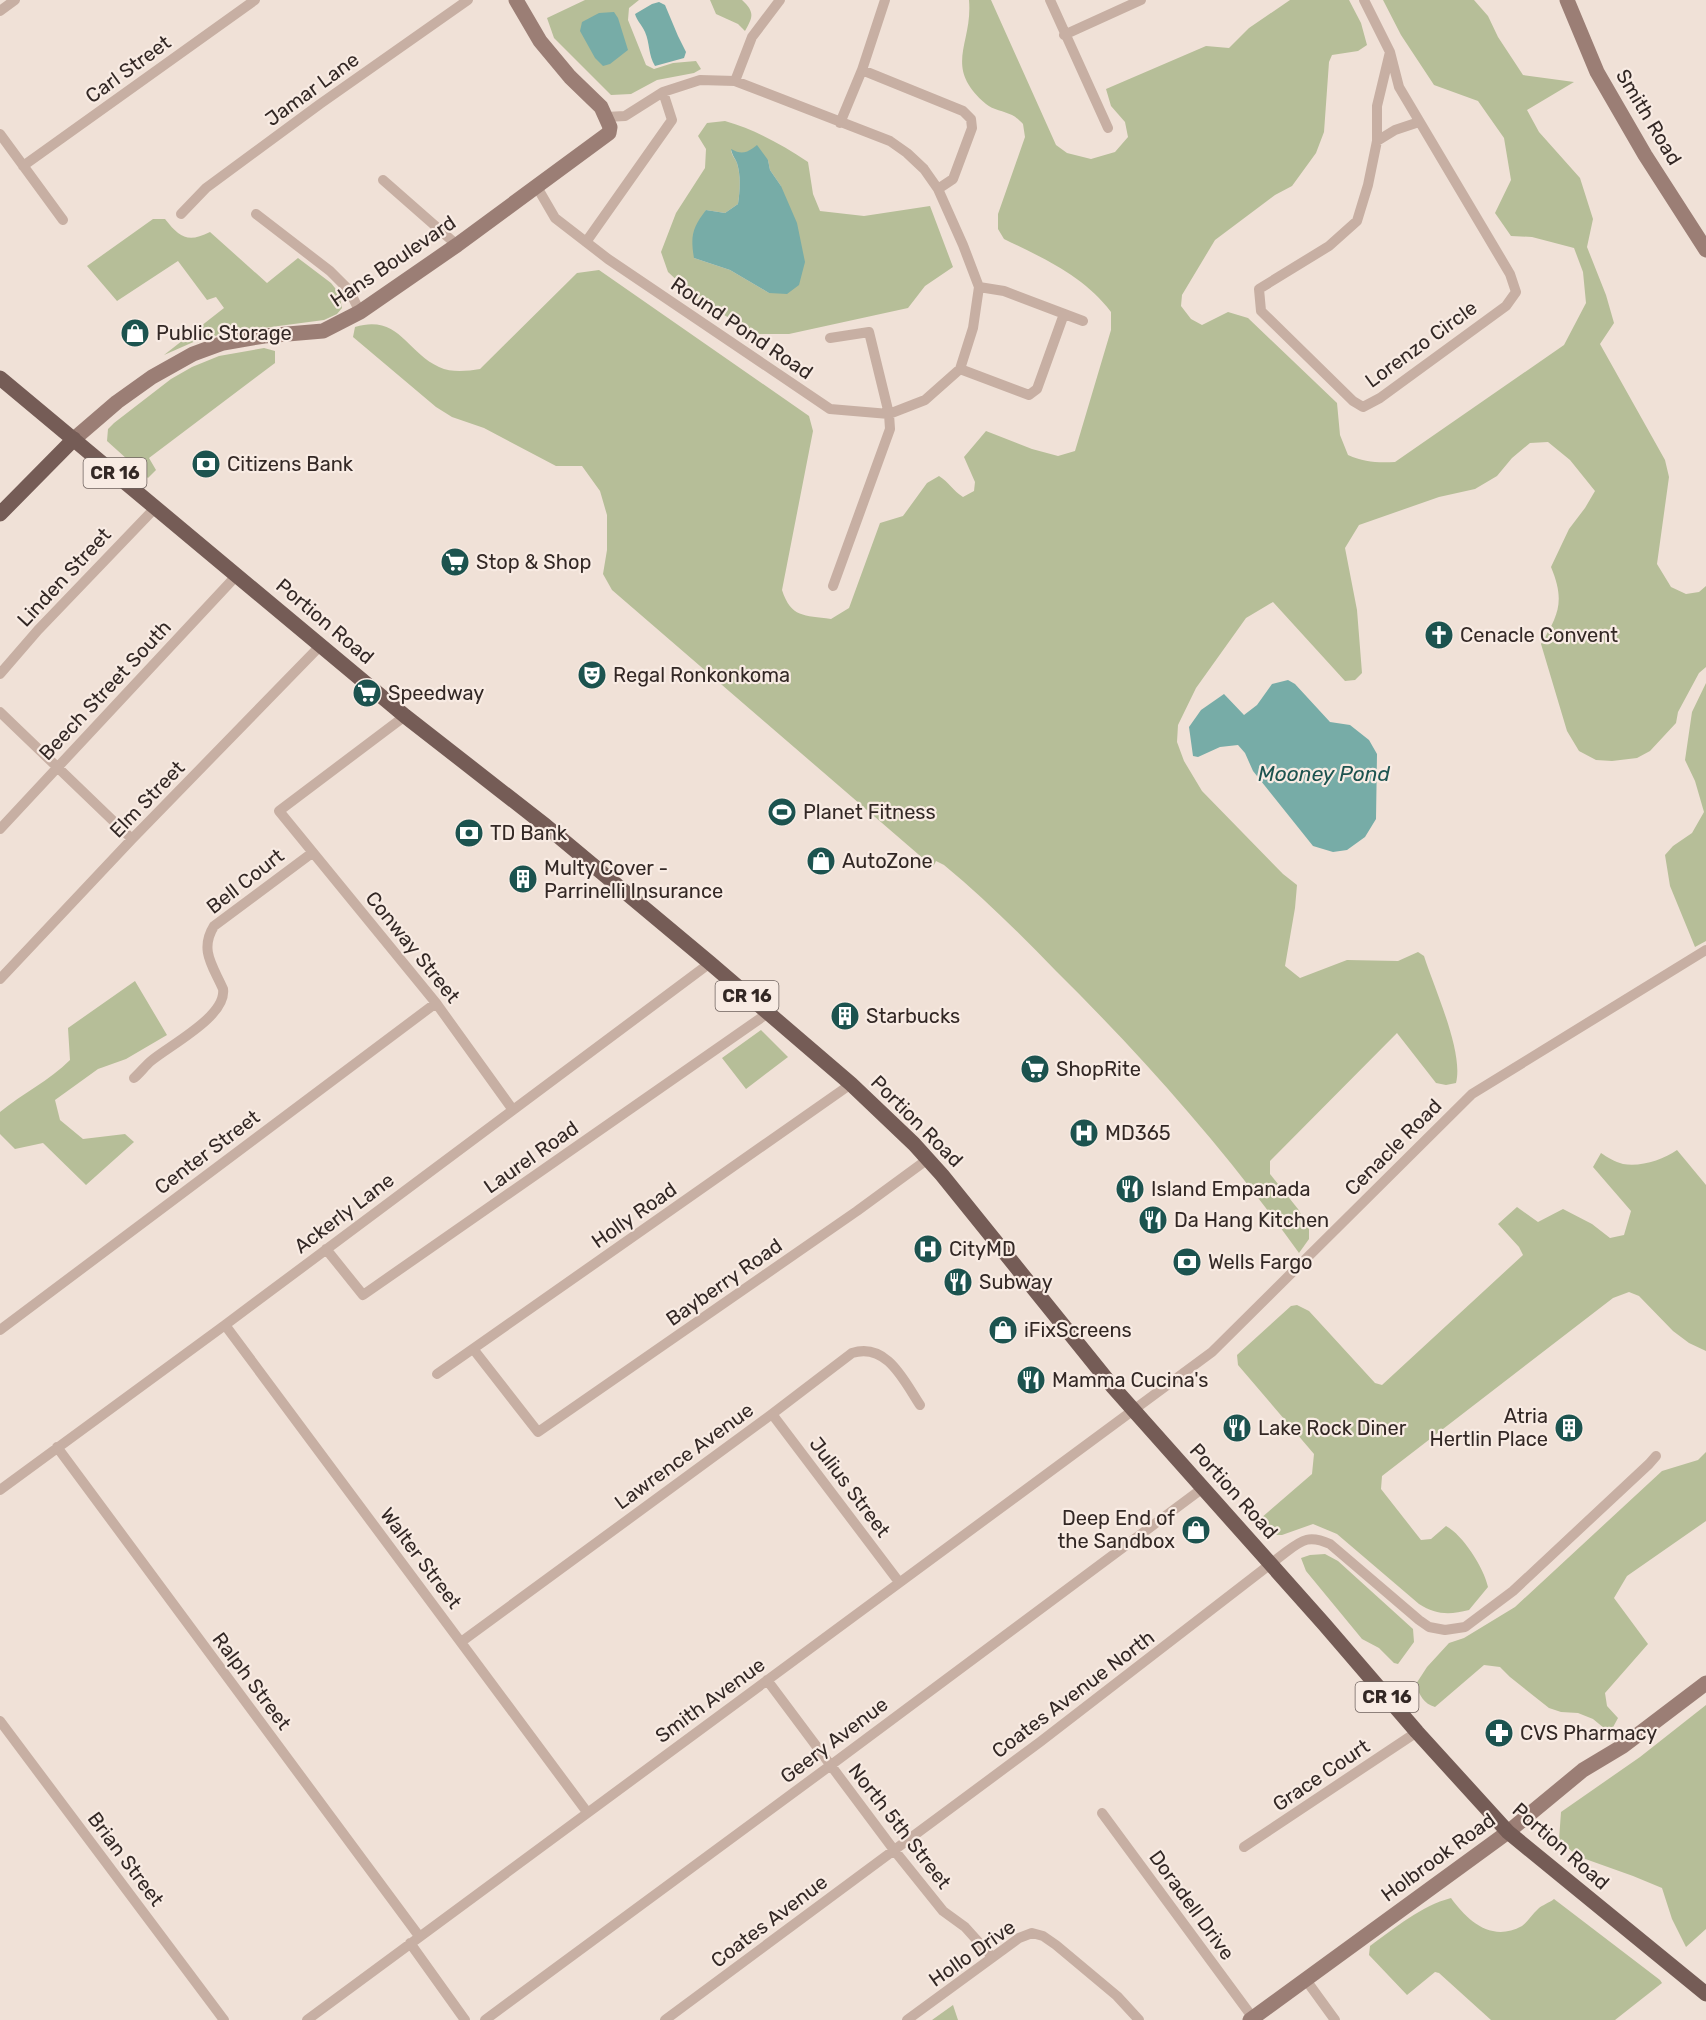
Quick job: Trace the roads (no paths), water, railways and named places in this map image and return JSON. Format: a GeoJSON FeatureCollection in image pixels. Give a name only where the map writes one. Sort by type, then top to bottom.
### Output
{"type":"FeatureCollection","features":[{"type":"Feature","properties":{"kind":"main road","name":"Portion Road"},"geometry":{"type":"LineString","coordinates":[[0,378],[405,716],[546,826],[851,1084],[928,1159],[1083,1350],[1417,1732],[1508,1832],[1706,1994]]}},
{"type":"Feature","properties":{"kind":"main road"},"geometry":{"type":"LineString","coordinates":[[0,514],[74,439]]}},
{"type":"Feature","properties":{"kind":"street"},"geometry":{"type":"LineString","coordinates":[[0,10],[15,0]]}},
{"type":"Feature","properties":{"kind":"street","name":"Carl Street"},"geometry":{"type":"LineString","coordinates":[[23,166],[255,0]]}},
{"type":"Feature","properties":{"kind":"street","name":"Jamar Lane"},"geometry":{"type":"LineString","coordinates":[[182,214],[215,181],[468,0]]}},
{"type":"Feature","properties":{"kind":"street"},"geometry":{"type":"LineString","coordinates":[[516,0],[540,41],[570,77],[601,107],[606,117],[625,116],[663,92],[699,80],[735,81],[890,141],[907,153],[924,169],[938,189],[979,287],[973,328],[960,369],[1029,395],[1037,389],[1064,314]]}},
{"type":"Feature","properties":{"kind":"street"},"geometry":{"type":"LineString","coordinates":[[735,81],[752,37],[780,0]]}},
{"type":"Feature","properties":{"kind":"street"},"geometry":{"type":"LineString","coordinates":[[840,123],[862,70],[885,0]]}},
{"type":"Feature","properties":{"kind":"street"},"geometry":{"type":"LineString","coordinates":[[1050,0],[1107,129]]}},
{"type":"Feature","properties":{"kind":"street"},"geometry":{"type":"LineString","coordinates":[[1064,35],[1141,0]]}},
{"type":"Feature","properties":{"kind":"street","name":"Lorenzo Circle"},"geometry":{"type":"LineString","coordinates":[[1364,0],[1390,52],[1399,87],[1510,274],[1516,292],[1506,306],[1380,398],[1363,407],[1353,401],[1261,311],[1259,289],[1329,246],[1357,221],[1368,185],[1377,141],[1377,106],[1390,52]]}},
{"type":"Feature","properties":{"kind":"street","name":"Smith Road"},"geometry":{"type":"LineString","coordinates":[[1567,0],[1597,72],[1645,154],[1706,250]]}},
{"type":"Feature","properties":{"kind":"street"},"geometry":{"type":"LineString","coordinates":[[862,70],[963,111],[971,119],[972,128],[952,179],[938,189]]}},
{"type":"Feature","properties":{"kind":"street"},"geometry":{"type":"LineString","coordinates":[[586,242],[672,120],[663,92]]}},
{"type":"Feature","properties":{"kind":"street","name":"Hans Boulevard"},"geometry":{"type":"LineString","coordinates":[[74,439],[117,402],[152,377],[193,354],[223,343],[264,336],[323,331],[360,312],[457,245],[609,133],[610,127],[606,117]]}},
{"type":"Feature","properties":{"kind":"street"},"geometry":{"type":"LineString","coordinates":[[1377,141],[1395,130],[1419,122]]}},
{"type":"Feature","properties":{"kind":"street"},"geometry":{"type":"LineString","coordinates":[[0,134],[63,220]]}},
{"type":"Feature","properties":{"kind":"street"},"geometry":{"type":"LineString","coordinates":[[383,180],[457,245]]}},
{"type":"Feature","properties":{"kind":"street","name":"Round Pond Road"},"geometry":{"type":"LineString","coordinates":[[537,187],[555,218],[608,259],[830,409],[889,414],[925,400],[960,369]]}},
{"type":"Feature","properties":{"kind":"street"},"geometry":{"type":"LineString","coordinates":[[256,214],[330,271],[349,290],[360,312]]}},
{"type":"Feature","properties":{"kind":"street"},"geometry":{"type":"LineString","coordinates":[[979,287],[1004,291],[1083,321]]}},
{"type":"Feature","properties":{"kind":"street"},"geometry":{"type":"LineString","coordinates":[[830,338],[869,332],[889,414],[890,429],[833,586]]}},
{"type":"Feature","properties":{"kind":"street","name":"Linden Street"},"geometry":{"type":"LineString","coordinates":[[0,674],[38,630],[156,507]]}},
{"type":"Feature","properties":{"kind":"street","name":"Beech Street South"},"geometry":{"type":"LineString","coordinates":[[0,830],[237,575]]}},
{"type":"Feature","properties":{"kind":"street","name":"Elm Street"},"geometry":{"type":"LineString","coordinates":[[2,972],[321,645]]}},
{"type":"Feature","properties":{"kind":"street"},"geometry":{"type":"LineString","coordinates":[[0,712],[132,839]]}},
{"type":"Feature","properties":{"kind":"street","name":"Conway Street"},"geometry":{"type":"LineString","coordinates":[[405,716],[279,811],[436,1003],[513,1110]]}},
{"type":"Feature","properties":{"kind":"street","name":"Bell Court"},"geometry":{"type":"LineString","coordinates":[[134,1078],[149,1062],[202,1023],[220,1005],[224,994],[223,989],[207,952],[207,942],[214,926],[312,853]]}},
{"type":"Feature","properties":{"kind":"street","name":"Cenacle Road"},"geometry":{"type":"LineString","coordinates":[[1135,1410],[1212,1352],[1472,1095],[1706,950]]}},
{"type":"Feature","properties":{"kind":"street","name":"Ackerly Lane"},"geometry":{"type":"LineString","coordinates":[[0,1490],[710,963]]}},
{"type":"Feature","properties":{"kind":"street","name":"Center Street"},"geometry":{"type":"LineString","coordinates":[[0,1330],[436,1003]]}},
{"type":"Feature","properties":{"kind":"street","name":"Laurel Road"},"geometry":{"type":"LineString","coordinates":[[326,1249],[363,1295],[768,1013]]}},
{"type":"Feature","properties":{"kind":"street","name":"Holly Road"},"geometry":{"type":"LineString","coordinates":[[437,1374],[851,1084]]}},
{"type":"Feature","properties":{"kind":"street","name":"Bayberry Road"},"geometry":{"type":"LineString","coordinates":[[474,1350],[538,1432],[857,1211],[928,1159]]}},
{"type":"Feature","properties":{"kind":"street","name":"Walter Street"},"geometry":{"type":"LineString","coordinates":[[225,1325],[587,1812]]}},
{"type":"Feature","properties":{"kind":"street","name":"Lawrence Avenue"},"geometry":{"type":"LineString","coordinates":[[461,1641],[852,1353],[875,1352],[892,1364],[920,1405]]}},
{"type":"Feature","properties":{"kind":"street","name":"Smith Avenue"},"geometry":{"type":"LineString","coordinates":[[307,2020],[898,1582],[1135,1410]]}},
{"type":"Feature","properties":{"kind":"street","name":"Julius Street"},"geometry":{"type":"LineString","coordinates":[[772,1414],[898,1582]]}},
{"type":"Feature","properties":{"kind":"street","name":"Ralph Street"},"geometry":{"type":"LineString","coordinates":[[57,1448],[414,1939],[465,2020]]}},
{"type":"Feature","properties":{"kind":"street"},"geometry":{"type":"LineString","coordinates":[[1271,1564],[1306,1539],[1317,1538],[1330,1544],[1430,1627],[1445,1630],[1465,1627],[1513,1591],[1656,1456]]}},
{"type":"Feature","properties":{"kind":"street","name":"Geery Avenue"},"geometry":{"type":"LineString","coordinates":[[485,2020],[1203,1488]]}},
{"type":"Feature","properties":{"kind":"street","name":"Coates Avenue North"},"geometry":{"type":"LineString","coordinates":[[894,1850],[1040,1742],[1271,1564]]}},
{"type":"Feature","properties":{"kind":"street","name":"North 5th Street"},"geometry":{"type":"LineString","coordinates":[[767,1680],[894,1850],[943,1911],[965,1927],[992,1957]]}},
{"type":"Feature","properties":{"kind":"street","name":"Holbrook Road"},"geometry":{"type":"LineString","coordinates":[[1252,2019],[1508,1832],[1577,1775],[1632,1740],[1706,1683]]}},
{"type":"Feature","properties":{"kind":"street","name":"Brian Street"},"geometry":{"type":"LineString","coordinates":[[0,1720],[224,2020]]}},
{"type":"Feature","properties":{"kind":"street","name":"Grace Court"},"geometry":{"type":"LineString","coordinates":[[1244,1848],[1417,1732]]}},
{"type":"Feature","properties":{"kind":"street","name":"Doradell Drive"},"geometry":{"type":"LineString","coordinates":[[1102,1814],[1252,2019]]}},
{"type":"Feature","properties":{"kind":"street","name":"Coates Avenue"},"geometry":{"type":"LineString","coordinates":[[665,2020],[894,1850]]}},
{"type":"Feature","properties":{"kind":"street","name":"Hollo Drive"},"geometry":{"type":"LineString","coordinates":[[907,2020],[1027,1934],[1043,1936],[1117,1996],[1139,2020]]}},
{"type":"Feature","properties":{"kind":"street"},"geometry":{"type":"LineString","coordinates":[[1306,1980],[1335,2020]]}},
{"type":"Feature","properties":{"kind":"water"},"geometry":{"type":"Polygon","coordinates":[[[659,2],[665,5],[686,52],[684,58],[655,66],[645,32],[635,14],[659,2]]]}},
{"type":"Feature","properties":{"kind":"water"},"geometry":{"type":"Polygon","coordinates":[[[614,12],[628,50],[610,64],[603,66],[595,58],[580,31],[582,22],[599,13],[614,12]]]}},
{"type":"Feature","properties":{"kind":"water"},"geometry":{"type":"Polygon","coordinates":[[[757,145],[768,160],[770,170],[781,186],[797,223],[805,262],[799,285],[787,294],[769,293],[730,270],[694,258],[692,243],[694,232],[706,210],[725,213],[738,204],[739,173],[731,149],[744,152],[757,145]]]}},
{"type":"Feature","properties":{"kind":"water","name":"Mooney Pond"},"geometry":{"type":"Polygon","coordinates":[[[1288,680],[1295,684],[1330,722],[1350,725],[1369,740],[1377,754],[1376,819],[1365,837],[1347,850],[1333,852],[1313,846],[1253,771],[1245,753],[1238,745],[1220,747],[1198,757],[1193,756],[1189,727],[1201,710],[1224,694],[1244,715],[1257,705],[1272,684],[1288,680]]]}},
{"type":"Feature","properties":{"kind":"place","name":"Public Storage"},"geometry":{"type":"Point","coordinates":[135,333]}},
{"type":"Feature","properties":{"kind":"place","name":"Citizens Bank"},"geometry":{"type":"Point","coordinates":[206,464]}},
{"type":"Feature","properties":{"kind":"place","name":"Stop & Shop"},"geometry":{"type":"Point","coordinates":[455,562]}},
{"type":"Feature","properties":{"kind":"place","name":"Cenacle Convent"},"geometry":{"type":"Point","coordinates":[1439,635]}},
{"type":"Feature","properties":{"kind":"place","name":"Regal Ronkonkoma"},"geometry":{"type":"Point","coordinates":[592,675]}},
{"type":"Feature","properties":{"kind":"place","name":"Speedway"},"geometry":{"type":"Point","coordinates":[367,693]}},
{"type":"Feature","properties":{"kind":"place","name":"Planet Fitness"},"geometry":{"type":"Point","coordinates":[782,812]}},
{"type":"Feature","properties":{"kind":"place","name":"TD Bank"},"geometry":{"type":"Point","coordinates":[469,833]}},
{"type":"Feature","properties":{"kind":"place","name":"AutoZone"},"geometry":{"type":"Point","coordinates":[821,861]}},
{"type":"Feature","properties":{"kind":"place","name":"Multy Cover - Parrinelli Insurance"},"geometry":{"type":"Point","coordinates":[523,879]}},
{"type":"Feature","properties":{"kind":"place","name":"Starbucks"},"geometry":{"type":"Point","coordinates":[845,1016]}},
{"type":"Feature","properties":{"kind":"place","name":"ShopRite"},"geometry":{"type":"Point","coordinates":[1035,1069]}},
{"type":"Feature","properties":{"kind":"place","name":"MD365"},"geometry":{"type":"Point","coordinates":[1084,1133]}},
{"type":"Feature","properties":{"kind":"place","name":"Island Empanada"},"geometry":{"type":"Point","coordinates":[1130,1189]}},
{"type":"Feature","properties":{"kind":"place","name":"Da Hang Kitchen"},"geometry":{"type":"Point","coordinates":[1153,1220]}},
{"type":"Feature","properties":{"kind":"place","name":"CityMD"},"geometry":{"type":"Point","coordinates":[928,1249]}},
{"type":"Feature","properties":{"kind":"place","name":"Wells Fargo"},"geometry":{"type":"Point","coordinates":[1187,1262]}},
{"type":"Feature","properties":{"kind":"place","name":"Subway"},"geometry":{"type":"Point","coordinates":[958,1282]}},
{"type":"Feature","properties":{"kind":"place","name":"iFixScreens"},"geometry":{"type":"Point","coordinates":[1003,1330]}},
{"type":"Feature","properties":{"kind":"place","name":"Mamma Cucina's"},"geometry":{"type":"Point","coordinates":[1031,1380]}},
{"type":"Feature","properties":{"kind":"place","name":"Lake Rock Diner"},"geometry":{"type":"Point","coordinates":[1237,1428]}},
{"type":"Feature","properties":{"kind":"place","name":"Atria Hertlin Place"},"geometry":{"type":"Point","coordinates":[1569,1428]}},
{"type":"Feature","properties":{"kind":"place","name":"Deep End of the Sandbox"},"geometry":{"type":"Point","coordinates":[1196,1530]}},
{"type":"Feature","properties":{"kind":"place","name":"CVS Pharmacy"},"geometry":{"type":"Point","coordinates":[1499,1733]}}]}
